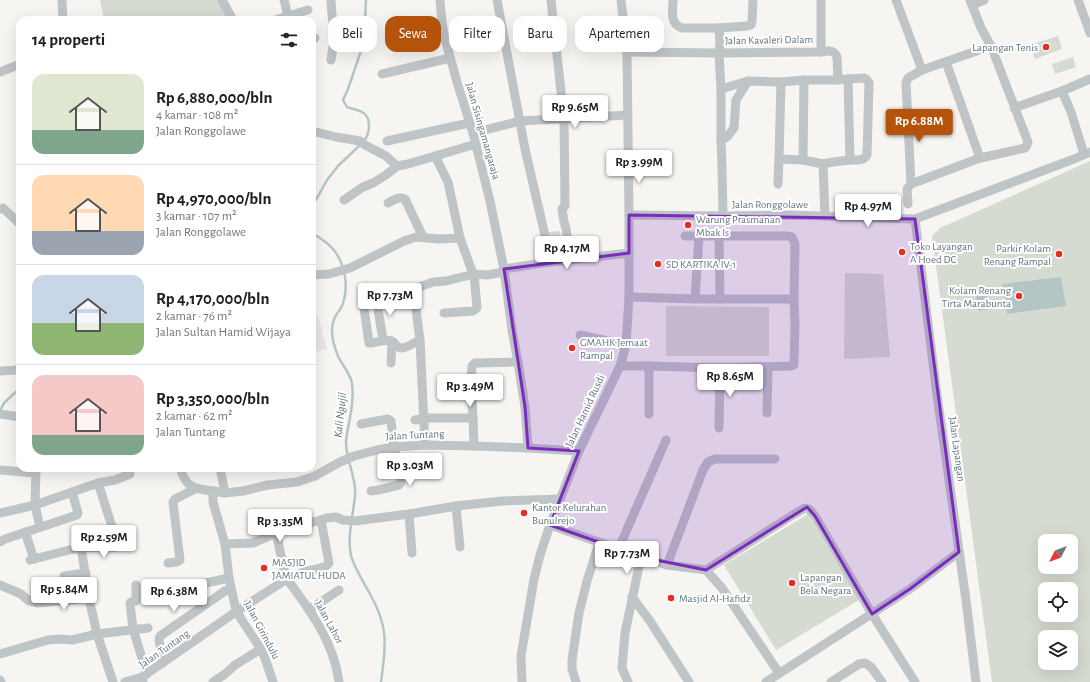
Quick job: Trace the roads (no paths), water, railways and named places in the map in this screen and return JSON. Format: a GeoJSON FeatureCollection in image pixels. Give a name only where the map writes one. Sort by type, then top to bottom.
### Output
{"type":"FeatureCollection","features":[{"type":"Feature","properties":{"kind":"street"},"geometry":{"type":"LineString","coordinates":[[62,0],[63,16]]}},
{"type":"Feature","properties":{"kind":"street"},"geometry":{"type":"LineString","coordinates":[[222,0],[231,16]]}},
{"type":"Feature","properties":{"kind":"street"},"geometry":{"type":"LineString","coordinates":[[284,0],[288,16]]}},
{"type":"Feature","properties":{"kind":"street"},"geometry":{"type":"LineString","coordinates":[[330,60],[335,35],[331,0]]}},
{"type":"Feature","properties":{"kind":"street","name":"Jalan Sisingamangaraja"},"geometry":{"type":"LineString","coordinates":[[440,0],[442,22],[450,58],[476,144],[504,270],[525,407],[528,448]]}},
{"type":"Feature","properties":{"kind":"street"},"geometry":{"type":"LineString","coordinates":[[497,0],[549,262]]}},
{"type":"Feature","properties":{"kind":"street"},"geometry":{"type":"LineString","coordinates":[[551,0],[564,119],[565,206],[562,209],[570,260]]}},
{"type":"Feature","properties":{"kind":"street","name":"Jalan Hamid Rusdi"},"geometry":{"type":"LineString","coordinates":[[621,0],[623,16]]}},
{"type":"Feature","properties":{"kind":"street"},"geometry":{"type":"LineString","coordinates":[[673,0],[672,16],[676,26],[682,28],[719,28],[751,25],[754,0]]}},
{"type":"Feature","properties":{"kind":"street"},"geometry":{"type":"LineString","coordinates":[[821,52],[822,0]]}},
{"type":"Feature","properties":{"kind":"street"},"geometry":{"type":"LineString","coordinates":[[896,0],[922,70]]}},
{"type":"Feature","properties":{"kind":"street"},"geometry":{"type":"LineString","coordinates":[[908,204],[907,189],[911,184],[980,158],[1025,148],[1027,145],[1028,142],[991,46],[981,28],[971,3],[984,0]]}},
{"type":"Feature","properties":{"kind":"street"},"geometry":{"type":"LineString","coordinates":[[1078,0],[1090,33]]}},
{"type":"Feature","properties":{"kind":"street"},"geometry":{"type":"LineString","coordinates":[[293,16],[308,10]]}},
{"type":"Feature","properties":{"kind":"street"},"geometry":{"type":"LineString","coordinates":[[719,28],[723,216]]}},
{"type":"Feature","properties":{"kind":"street"},"geometry":{"type":"LineString","coordinates":[[911,184],[906,83],[908,78],[922,70],[991,46]]}},
{"type":"Feature","properties":{"kind":"street","name":"Jalan Kavaleri Dalam"},"geometry":{"type":"LineString","coordinates":[[627,52],[719,53],[832,51],[837,57],[838,80]]}},
{"type":"Feature","properties":{"kind":"street","name":"Jalan Hamid Rusdi"},"geometry":{"type":"LineString","coordinates":[[521,682],[521,656],[534,579],[550,525],[579,451],[620,366],[626,345],[629,297],[627,52]]}},
{"type":"Feature","properties":{"kind":"street"},"geometry":{"type":"LineString","coordinates":[[382,74],[450,58]]}},
{"type":"Feature","properties":{"kind":"street"},"geometry":{"type":"LineString","coordinates":[[946,62],[980,158]]}},
{"type":"Feature","properties":{"kind":"street"},"geometry":{"type":"LineString","coordinates":[[0,72],[16,66]]}},
{"type":"Feature","properties":{"kind":"street"},"geometry":{"type":"LineString","coordinates":[[848,79],[850,160]]}},
{"type":"Feature","properties":{"kind":"street"},"geometry":{"type":"LineString","coordinates":[[721,89],[748,81],[781,82],[866,79],[869,83],[866,157],[863,159],[823,164],[803,160],[779,159]]}},
{"type":"Feature","properties":{"kind":"street"},"geometry":{"type":"LineString","coordinates":[[1014,108],[1062,91],[1090,79]]}},
{"type":"Feature","properties":{"kind":"street"},"geometry":{"type":"LineString","coordinates":[[803,160],[804,80]]}},
{"type":"Feature","properties":{"kind":"street"},"geometry":{"type":"LineString","coordinates":[[721,140],[727,137],[734,128],[736,100],[748,81]]}},
{"type":"Feature","properties":{"kind":"street"},"geometry":{"type":"LineString","coordinates":[[778,184],[781,82]]}},
{"type":"Feature","properties":{"kind":"street"},"geometry":{"type":"LineString","coordinates":[[1062,91],[1087,153]]}},
{"type":"Feature","properties":{"kind":"street"},"geometry":{"type":"LineString","coordinates":[[473,133],[520,121],[628,115]]}},
{"type":"Feature","properties":{"kind":"street"},"geometry":{"type":"LineString","coordinates":[[387,141],[469,123]]}},
{"type":"Feature","properties":{"kind":"street"},"geometry":{"type":"LineString","coordinates":[[316,132],[363,143],[386,156],[397,166]]}},
{"type":"Feature","properties":{"kind":"street"},"geometry":{"type":"LineString","coordinates":[[344,200],[363,187],[373,183],[397,166],[476,144]]}},
{"type":"Feature","properties":{"kind":"street","name":"Jalan Ronggolawe"},"geometry":{"type":"LineString","coordinates":[[629,215],[788,215],[915,219],[1087,153]]}},
{"type":"Feature","properties":{"kind":"street"},"geometry":{"type":"LineString","coordinates":[[436,156],[448,182],[460,238],[474,274],[477,308],[473,311],[444,313]]}},
{"type":"Feature","properties":{"kind":"street"},"geometry":{"type":"LineString","coordinates":[[823,164],[825,216]]}},
{"type":"Feature","properties":{"kind":"street"},"geometry":{"type":"LineString","coordinates":[[388,202],[400,198],[405,199],[423,237]]}},
{"type":"Feature","properties":{"kind":"street"},"geometry":{"type":"LineString","coordinates":[[0,209],[3,208],[16,220]]}},
{"type":"Feature","properties":{"kind":"street","name":"Jalan Lapangan"},"geometry":{"type":"LineString","coordinates":[[915,219],[976,682]]}},
{"type":"Feature","properties":{"kind":"street"},"geometry":{"type":"LineString","coordinates":[[620,366],[720,368],[794,365],[795,244],[792,237],[685,236]]}},
{"type":"Feature","properties":{"kind":"street"},"geometry":{"type":"LineString","coordinates":[[695,299],[699,236]]}},
{"type":"Feature","properties":{"kind":"street"},"geometry":{"type":"LineString","coordinates":[[719,236],[720,299]]}},
{"type":"Feature","properties":{"kind":"street"},"geometry":{"type":"LineString","coordinates":[[316,275],[329,274],[350,268],[404,241],[416,237],[439,239],[460,238]]}},
{"type":"Feature","properties":{"kind":"street"},"geometry":{"type":"LineString","coordinates":[[425,445],[420,340],[414,294],[419,287],[425,284],[446,281],[474,274],[487,275],[504,270],[549,262],[629,253]]}},
{"type":"Feature","properties":{"kind":"street"},"geometry":{"type":"LineString","coordinates":[[414,294],[376,297],[364,300],[362,302],[369,343],[388,341],[401,348],[420,340]]}},
{"type":"Feature","properties":{"kind":"street"},"geometry":{"type":"LineString","coordinates":[[376,297],[388,341],[391,363]]}},
{"type":"Feature","properties":{"kind":"street"},"geometry":{"type":"LineString","coordinates":[[629,297],[794,299]]}},
{"type":"Feature","properties":{"kind":"street"},"geometry":{"type":"LineString","coordinates":[[580,335],[626,345]]}},
{"type":"Feature","properties":{"kind":"street"},"geometry":{"type":"LineString","coordinates":[[474,446],[471,381],[472,366],[475,363],[518,362]]}},
{"type":"Feature","properties":{"kind":"street"},"geometry":{"type":"LineString","coordinates":[[649,366],[649,414]]}},
{"type":"Feature","properties":{"kind":"street"},"geometry":{"type":"LineString","coordinates":[[767,412],[768,367]]}},
{"type":"Feature","properties":{"kind":"street"},"geometry":{"type":"LineString","coordinates":[[718,428],[720,368]]}},
{"type":"Feature","properties":{"kind":"street"},"geometry":{"type":"LineString","coordinates":[[0,371],[16,370]]}},
{"type":"Feature","properties":{"kind":"street"},"geometry":{"type":"LineString","coordinates":[[2,414],[16,416]]}},
{"type":"Feature","properties":{"kind":"street"},"geometry":{"type":"LineString","coordinates":[[415,420],[424,418],[473,418]]}},
{"type":"Feature","properties":{"kind":"street"},"geometry":{"type":"LineString","coordinates":[[361,424],[389,419],[391,421],[400,483],[399,485],[371,491]]}},
{"type":"Feature","properties":{"kind":"street"},"geometry":{"type":"LineString","coordinates":[[618,550],[666,440]]}},
{"type":"Feature","properties":{"kind":"street","name":"Jalan Tuntang"},"geometry":{"type":"LineString","coordinates":[[213,491],[243,491],[268,485],[297,482],[315,476],[354,456],[394,447],[425,445],[474,446],[579,451]]}},
{"type":"Feature","properties":{"kind":"street"},"geometry":{"type":"LineString","coordinates":[[667,565],[702,470],[708,462],[715,459],[775,459]]}},
{"type":"Feature","properties":{"kind":"street"},"geometry":{"type":"LineString","coordinates":[[0,470],[16,470]]}},
{"type":"Feature","properties":{"kind":"street"},"geometry":{"type":"LineString","coordinates":[[35,472],[35,505],[40,527]]}},
{"type":"Feature","properties":{"kind":"street"},"geometry":{"type":"LineString","coordinates":[[181,472],[182,476],[195,489]]}},
{"type":"Feature","properties":{"kind":"street"},"geometry":{"type":"LineString","coordinates":[[221,472],[225,492]]}},
{"type":"Feature","properties":{"kind":"street"},"geometry":{"type":"LineString","coordinates":[[0,514],[35,505],[98,483],[115,480],[130,474]]}},
{"type":"Feature","properties":{"kind":"street"},"geometry":{"type":"LineString","coordinates":[[25,532],[32,559],[81,546],[114,548],[117,546],[98,483]]}},
{"type":"Feature","properties":{"kind":"street"},"geometry":{"type":"LineString","coordinates":[[168,563],[177,562],[180,560],[173,502],[174,499],[195,489],[213,491]]}},
{"type":"Feature","properties":{"kind":"street","name":"Jalan Girindulu"},"geometry":{"type":"LineString","coordinates":[[213,491],[213,502],[225,544],[229,578],[235,606],[241,619],[261,649],[273,682]]}},
{"type":"Feature","properties":{"kind":"street"},"geometry":{"type":"LineString","coordinates":[[0,542],[2,540],[77,515],[78,513],[72,492]]}},
{"type":"Feature","properties":{"kind":"street"},"geometry":{"type":"LineString","coordinates":[[225,544],[253,543],[276,533],[336,517],[343,520],[355,520],[502,501],[560,499]]}},
{"type":"Feature","properties":{"kind":"street"},"geometry":{"type":"LineString","coordinates":[[456,506],[460,547]]}},
{"type":"Feature","properties":{"kind":"street"},"geometry":{"type":"LineString","coordinates":[[550,525],[618,550],[667,565],[706,570],[805,508],[815,516],[872,614],[915,682]]}},
{"type":"Feature","properties":{"kind":"street"},"geometry":{"type":"LineString","coordinates":[[410,514],[412,553]]}},
{"type":"Feature","properties":{"kind":"street","name":"Jalan Tuntang"},"geometry":{"type":"LineString","coordinates":[[125,682],[144,678],[163,663],[287,578],[328,565],[329,563],[321,520]]}},
{"type":"Feature","properties":{"kind":"street","name":"Jalan Lahor"},"geometry":{"type":"LineString","coordinates":[[276,533],[287,578],[325,637],[334,660],[339,682]]}},
{"type":"Feature","properties":{"kind":"street"},"geometry":{"type":"LineString","coordinates":[[576,682],[572,669],[572,660],[579,613],[599,543]]}},
{"type":"Feature","properties":{"kind":"street"},"geometry":{"type":"LineString","coordinates":[[81,546],[89,598],[97,634],[113,682]]}},
{"type":"Feature","properties":{"kind":"street"},"geometry":{"type":"LineString","coordinates":[[766,682],[910,589],[959,552]]}},
{"type":"Feature","properties":{"kind":"street"},"geometry":{"type":"LineString","coordinates":[[628,682],[622,668],[625,633],[641,557]]}},
{"type":"Feature","properties":{"kind":"street"},"geometry":{"type":"LineString","coordinates":[[706,570],[722,588],[779,673]]}},
{"type":"Feature","properties":{"kind":"street"},"geometry":{"type":"LineString","coordinates":[[64,584],[64,576],[86,573]]}},
{"type":"Feature","properties":{"kind":"street"},"geometry":{"type":"LineString","coordinates":[[163,592],[229,578]]}},
{"type":"Feature","properties":{"kind":"street"},"geometry":{"type":"LineString","coordinates":[[0,585],[21,594],[29,601],[37,603],[89,598]]}},
{"type":"Feature","properties":{"kind":"street"},"geometry":{"type":"LineString","coordinates":[[136,585],[136,600],[130,603],[133,629],[144,678]]}},
{"type":"Feature","properties":{"kind":"street"},"geometry":{"type":"LineString","coordinates":[[163,663],[159,640],[160,636],[231,588]]}},
{"type":"Feature","properties":{"kind":"street"},"geometry":{"type":"LineString","coordinates":[[309,610],[339,590]]}},
{"type":"Feature","properties":{"kind":"street"},"geometry":{"type":"LineString","coordinates":[[632,597],[650,621],[689,682]]}},
{"type":"Feature","properties":{"kind":"street"},"geometry":{"type":"LineString","coordinates":[[0,654],[42,641],[61,639],[72,640],[97,634],[148,628]]}},
{"type":"Feature","properties":{"kind":"street"},"geometry":{"type":"LineString","coordinates":[[218,681],[235,665],[261,649]]}},
{"type":"Feature","properties":{"kind":"street"},"geometry":{"type":"LineString","coordinates":[[831,682],[859,664],[865,663],[871,667],[882,682]]}},
{"type":"Feature","properties":{"kind":"waterway","name":"Kali Ngujil"},"geometry":{"type":"LineString","coordinates":[[364,141],[369,130],[369,122],[365,114],[347,107],[343,100],[364,42],[366,0]]}},
{"type":"Feature","properties":{"kind":"waterway","name":"Kali Ngujil"},"geometry":{"type":"LineString","coordinates":[[316,200],[327,180],[338,166],[360,145]]}},
{"type":"Feature","properties":{"kind":"waterway","name":"Kali Ngujil"},"geometry":{"type":"LineString","coordinates":[[316,236],[335,251],[343,268]]}},
{"type":"Feature","properties":{"kind":"waterway","name":"Kali Ngujil"},"geometry":{"type":"LineString","coordinates":[[344,272],[346,286],[344,300],[336,315],[332,330],[336,350],[350,376],[353,389],[346,443],[346,450],[355,489],[350,534],[350,549],[355,566],[376,606],[383,627],[385,647],[381,682]]}},
{"type":"Feature","properties":{"kind":"waterway"},"geometry":{"type":"LineString","coordinates":[[0,411],[4,403],[16,392]]}},
{"type":"Feature","properties":{"kind":"place","name":"Lapangan Tenis"},"geometry":{"type":"Point","coordinates":[1046,47]}},
{"type":"Feature","properties":{"kind":"place","name":"Warung Prasmanan Mbak Is"},"geometry":{"type":"Point","coordinates":[688,225]}},
{"type":"Feature","properties":{"kind":"place","name":"Toko Layangan A Hoed DC"},"geometry":{"type":"Point","coordinates":[902,252]}},
{"type":"Feature","properties":{"kind":"place","name":"Parkir Kolam Renang Rampal"},"geometry":{"type":"Point","coordinates":[1059,254]}},
{"type":"Feature","properties":{"kind":"place","name":"SD KARTIKA IV-1"},"geometry":{"type":"Point","coordinates":[658,264]}},
{"type":"Feature","properties":{"kind":"place","name":"Kolam Renang Tirta Marabunta"},"geometry":{"type":"Point","coordinates":[1019,296]}},
{"type":"Feature","properties":{"kind":"place","name":"GMAHK Jemaat Rampal"},"geometry":{"type":"Point","coordinates":[572,348]}},
{"type":"Feature","properties":{"kind":"place","name":"Kantor Kelurahan Bunulrejo"},"geometry":{"type":"Point","coordinates":[524,513]}},
{"type":"Feature","properties":{"kind":"place","name":"MASJID JAMIATUL HUDA"},"geometry":{"type":"Point","coordinates":[264,568]}},
{"type":"Feature","properties":{"kind":"place","name":"Lapangan Bela Negara"},"geometry":{"type":"Point","coordinates":[792,583]}},
{"type":"Feature","properties":{"kind":"place","name":"Masjid Al-Hafidz"},"geometry":{"type":"Point","coordinates":[671,598]}}]}
